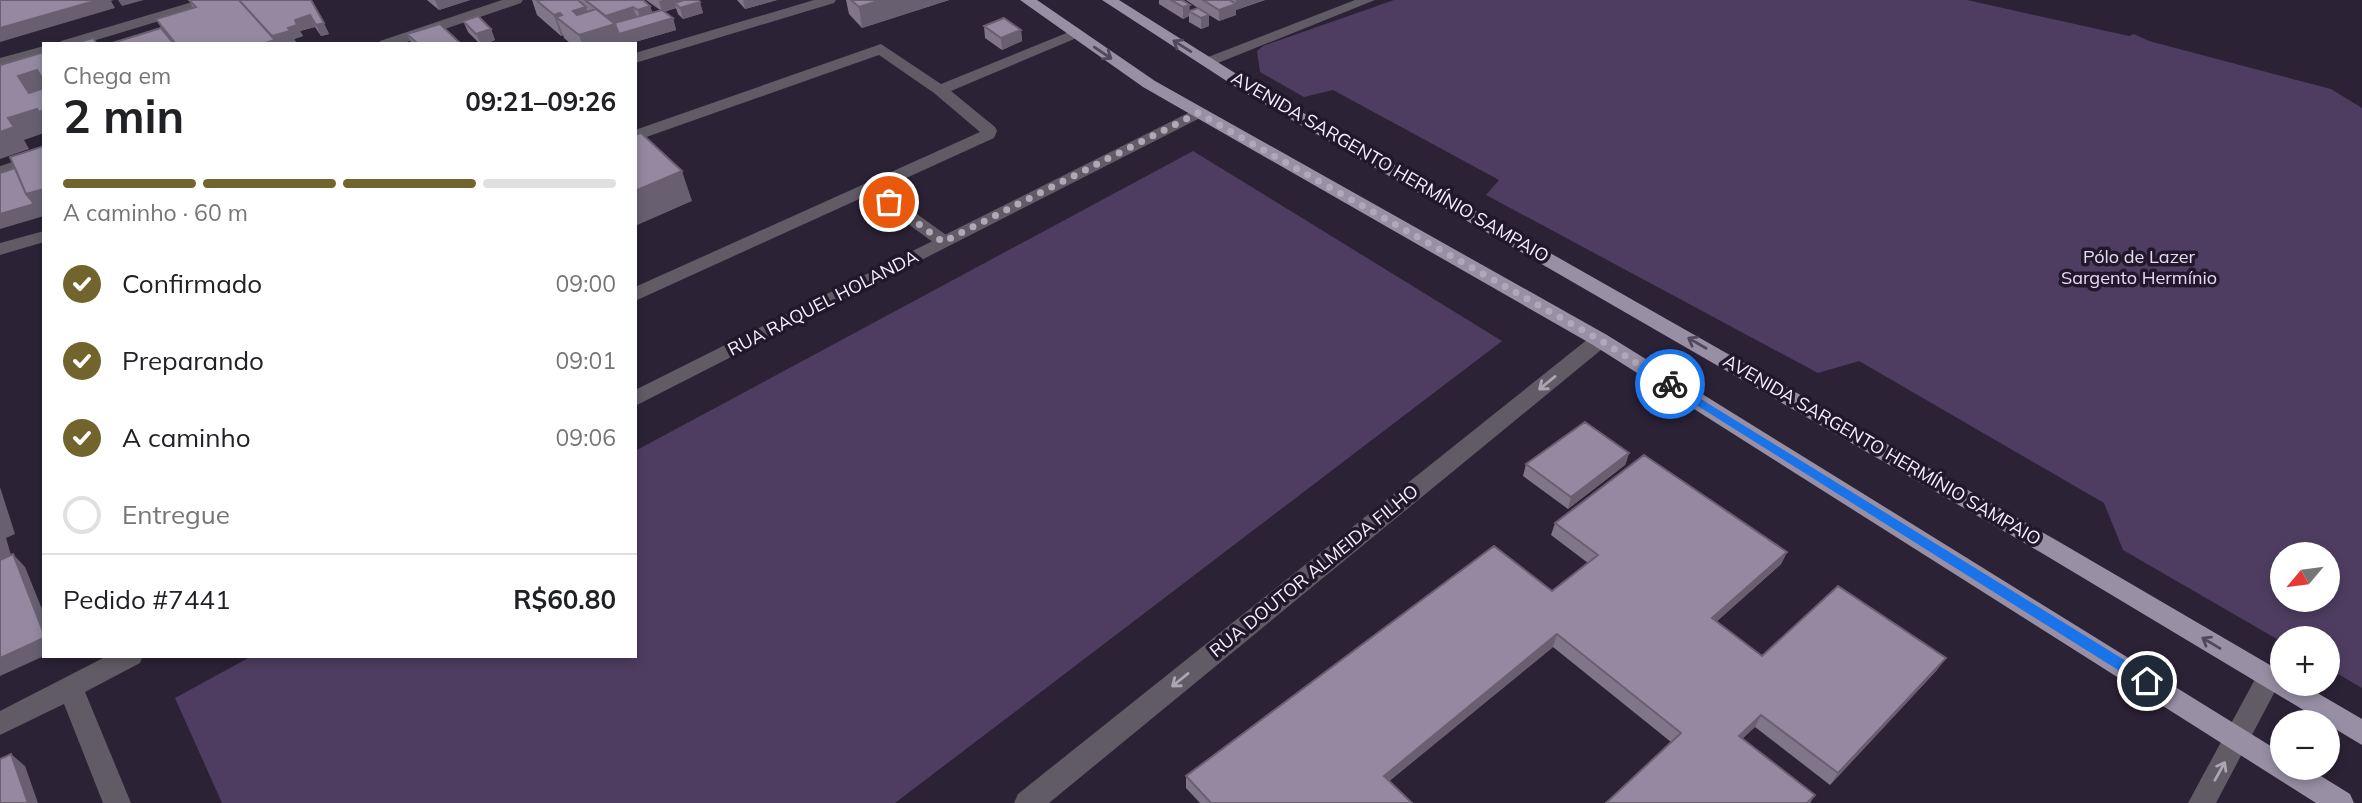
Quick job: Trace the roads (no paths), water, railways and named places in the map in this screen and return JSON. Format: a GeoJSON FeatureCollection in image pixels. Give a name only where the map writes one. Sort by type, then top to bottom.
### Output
{"type":"FeatureCollection","features":[{"type":"Feature","properties":{"kind":"main road"},"geometry":{"type":"LineString","coordinates":[[1027,0],[1074,34],[1198,113],[1600,340],[2270,760]]}},
{"type":"Feature","properties":{"kind":"main road","name":"AVENIDA SARGENTO HERMÍNIO SAMPAIO"},"geometry":{"type":"LineString","coordinates":[[1109,0],[1208,62],[2048,546],[2362,733]]}},
{"type":"Feature","properties":{"kind":"main road"},"geometry":{"type":"LineString","coordinates":[[2303,780],[2340,803]]}},
{"type":"Feature","properties":{"kind":"street"},"geometry":{"type":"LineString","coordinates":[[73,42],[214,0]]}},
{"type":"Feature","properties":{"kind":"street"},"geometry":{"type":"LineString","coordinates":[[390,42],[516,0]]}},
{"type":"Feature","properties":{"kind":"street"},"geometry":{"type":"LineString","coordinates":[[637,57],[829,0]]}},
{"type":"Feature","properties":{"kind":"street"},"geometry":{"type":"LineString","coordinates":[[1208,62],[1368,0]]}},
{"type":"Feature","properties":{"kind":"street"},"geometry":{"type":"LineString","coordinates":[[940,90],[1074,34]]}},
{"type":"Feature","properties":{"kind":"street"},"geometry":{"type":"LineString","coordinates":[[637,135],[874,49],[887,50],[987,127],[988,134],[637,294]]}},
{"type":"Feature","properties":{"kind":"street"},"geometry":{"type":"LineString","coordinates":[[0,63],[42,51]]}},
{"type":"Feature","properties":{"kind":"street","name":"RUA RAQUEL HOLANDA"},"geometry":{"type":"LineString","coordinates":[[637,397],[1198,113]]}},
{"type":"Feature","properties":{"kind":"street"},"geometry":{"type":"LineString","coordinates":[[0,172],[42,159]]}},
{"type":"Feature","properties":{"kind":"street"},"geometry":{"type":"LineString","coordinates":[[870,189],[943,242]]}},
{"type":"Feature","properties":{"kind":"street"},"geometry":{"type":"LineString","coordinates":[[0,249],[42,237]]}},
{"type":"Feature","properties":{"kind":"street","name":"RUA DOUTOR ALMEIDA FILHO"},"geometry":{"type":"LineString","coordinates":[[1028,803],[1600,340]]}},
{"type":"Feature","properties":{"kind":"street"},"geometry":{"type":"LineString","coordinates":[[0,724],[127,658]]}},
{"type":"Feature","properties":{"kind":"street"},"geometry":{"type":"LineString","coordinates":[[2202,803],[2269,678]]}},
{"type":"Feature","properties":{"kind":"street"},"geometry":{"type":"LineString","coordinates":[[70,687],[117,803]]}},
{"type":"Feature","properties":{"kind":"park label","name":"Pólo de Lazer Sargento Hermínio"},"geometry":{"type":"Point","coordinates":[2139,267]}}]}
